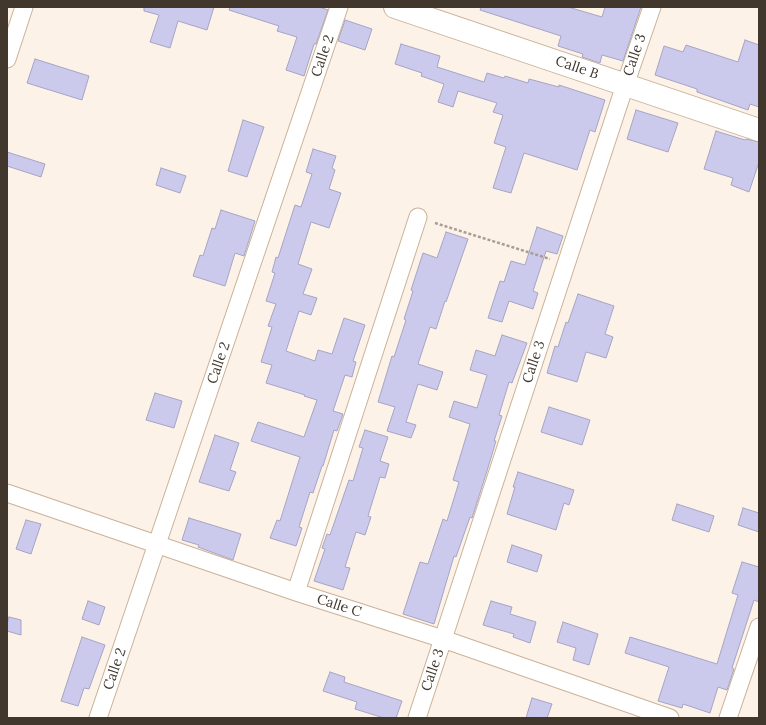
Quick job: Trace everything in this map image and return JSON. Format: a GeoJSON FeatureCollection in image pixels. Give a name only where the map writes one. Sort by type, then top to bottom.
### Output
{"type":"FeatureCollection","features":[{"type":"Feature","properties":{"kind":"street"},"geometry":{"type":"LineString","coordinates":[[7,59],[24,7]]}},
{"type":"Feature","properties":{"kind":"street","name":"Calle 2"},"geometry":{"type":"LineString","coordinates":[[98,718],[339,7]]}},
{"type":"Feature","properties":{"kind":"street","name":"Calle B"},"geometry":{"type":"LineString","coordinates":[[395,7],[759,130]]}},
{"type":"Feature","properties":{"kind":"street","name":"Calle 3"},"geometry":{"type":"LineString","coordinates":[[417,718],[652,7]]}},
{"type":"Feature","properties":{"kind":"street"},"geometry":{"type":"LineString","coordinates":[[296,592],[418,217]]}},
{"type":"Feature","properties":{"kind":"street","name":"Calle C"},"geometry":{"type":"LineString","coordinates":[[7,493],[296,592],[443,639],[670,718]]}},
{"type":"Feature","properties":{"kind":"street"},"geometry":{"type":"LineString","coordinates":[[728,718],[759,627]]}},
{"type":"Feature","properties":{"kind":"path"},"geometry":{"type":"LineString","coordinates":[[418,217],[566,264]]}},
{"type":"Feature","properties":{"kind":"building"},"geometry":{"type":"Polygon","coordinates":[[[144,7],[214,7],[207,30],[178,21],[170,48],[150,42],[159,15],[144,11],[144,7]]]}},
{"type":"Feature","properties":{"kind":"building"},"geometry":{"type":"Polygon","coordinates":[[[230,7],[319,7],[328,10],[316,44],[314,44],[304,76],[286,70],[297,37],[277,31],[279,26],[229,10],[230,7]]]}},
{"type":"Feature","properties":{"kind":"building"},"geometry":{"type":"Polygon","coordinates":[[[481,7],[568,7],[602,17],[605,7],[641,7],[623,61],[602,55],[600,63],[582,57],[583,54],[558,46],[561,36],[480,10],[481,7]]]}},
{"type":"Feature","properties":{"kind":"building"},"geometry":{"type":"Polygon","coordinates":[[[345,20],[372,29],[365,50],[338,41],[345,20]]]}},
{"type":"Feature","properties":{"kind":"building"},"geometry":{"type":"Polygon","coordinates":[[[745,40],[759,45],[759,107],[750,104],[748,110],[697,92],[697,89],[655,75],[664,46],[683,52],[686,45],[738,62],[745,40]]]}},
{"type":"Feature","properties":{"kind":"building"},"geometry":{"type":"Polygon","coordinates":[[[401,44],[440,56],[437,67],[484,82],[487,73],[504,78],[505,76],[528,83],[529,79],[559,87],[559,85],[605,100],[595,132],[590,130],[577,170],[524,153],[511,193],[493,188],[506,147],[494,143],[503,115],[493,112],[497,103],[458,91],[453,107],[438,102],[444,84],[421,76],[422,73],[395,64],[401,44]]]}},
{"type":"Feature","properties":{"kind":"building"},"geometry":{"type":"Polygon","coordinates":[[[35,59],[89,76],[82,100],[27,83],[35,59]]]}},
{"type":"Feature","properties":{"kind":"building"},"geometry":{"type":"Polygon","coordinates":[[[636,110],[678,123],[668,152],[627,139],[636,110]]]}},
{"type":"Feature","properties":{"kind":"building"},"geometry":{"type":"Polygon","coordinates":[[[243,120],[264,127],[247,177],[228,171],[243,120]]]}},
{"type":"Feature","properties":{"kind":"building"},"geometry":{"type":"Polygon","coordinates":[[[716,131],[745,140],[759,142],[759,162],[749,192],[731,185],[733,178],[704,169],[716,131]]]}},
{"type":"Feature","properties":{"kind":"building"},"geometry":{"type":"Polygon","coordinates":[[[313,149],[336,156],[332,168],[335,170],[329,189],[341,193],[329,228],[311,222],[298,264],[312,269],[303,294],[317,298],[311,315],[299,311],[286,351],[315,361],[318,350],[332,354],[344,318],[365,325],[353,361],[356,362],[352,377],[345,375],[333,411],[343,414],[337,431],[334,430],[313,493],[310,492],[299,527],[302,528],[296,546],[270,538],[277,520],[280,521],[300,457],[251,441],[258,422],[304,437],[317,400],[266,383],[272,365],[261,362],[272,327],[268,326],[276,304],[266,301],[275,273],[272,272],[295,205],[301,207],[312,174],[306,172],[313,149]]]}},
{"type":"Feature","properties":{"kind":"building"},"geometry":{"type":"Polygon","coordinates":[[[7,152],[45,164],[41,177],[7,166],[7,152]]]}},
{"type":"Feature","properties":{"kind":"building"},"geometry":{"type":"Polygon","coordinates":[[[161,168],[186,176],[180,193],[156,185],[161,168]]]}},
{"type":"Feature","properties":{"kind":"building"},"geometry":{"type":"Polygon","coordinates":[[[221,210],[255,221],[244,256],[235,253],[225,286],[193,276],[200,255],[203,256],[212,228],[215,229],[221,210]]]}},
{"type":"Feature","properties":{"kind":"building"},"geometry":{"type":"Polygon","coordinates":[[[537,227],[563,236],[557,254],[546,251],[533,291],[538,293],[533,309],[509,301],[502,322],[488,318],[500,281],[504,282],[511,261],[525,265],[537,227]]]}},
{"type":"Feature","properties":{"kind":"building"},"geometry":{"type":"Polygon","coordinates":[[[446,232],[468,239],[436,329],[430,327],[418,364],[443,372],[437,390],[418,384],[406,422],[416,425],[411,438],[387,431],[395,407],[378,402],[392,356],[394,357],[406,320],[404,319],[413,291],[411,290],[423,253],[437,258],[446,232]]]}},
{"type":"Feature","properties":{"kind":"building"},"geometry":{"type":"Polygon","coordinates":[[[578,294],[614,306],[605,334],[613,337],[606,358],[586,352],[577,382],[547,373],[555,346],[558,347],[566,322],[568,323],[578,294]]]}},
{"type":"Feature","properties":{"kind":"building"},"geometry":{"type":"Polygon","coordinates":[[[502,335],[527,343],[512,383],[509,382],[499,415],[502,416],[487,471],[472,518],[470,517],[456,557],[454,556],[434,624],[403,614],[420,562],[428,564],[443,519],[447,521],[459,482],[453,480],[470,424],[449,417],[454,401],[477,408],[487,375],[470,370],[476,350],[495,356],[502,335]]]}},
{"type":"Feature","properties":{"kind":"building"},"geometry":{"type":"Polygon","coordinates":[[[155,393],[182,401],[174,428],[146,420],[155,393]]]}},
{"type":"Feature","properties":{"kind":"building"},"geometry":{"type":"Polygon","coordinates":[[[549,407],[590,420],[582,445],[541,432],[549,407]]]}},
{"type":"Feature","properties":{"kind":"building"},"geometry":{"type":"Polygon","coordinates":[[[365,430],[388,437],[380,461],[389,464],[385,478],[380,477],[368,516],[371,517],[365,535],[356,532],[345,567],[350,568],[343,590],[314,581],[325,549],[322,548],[327,534],[330,535],[349,480],[353,481],[363,448],[359,447],[365,430]]]}},
{"type":"Feature","properties":{"kind":"building"},"geometry":{"type":"Polygon","coordinates":[[[215,435],[239,443],[230,470],[236,472],[229,491],[199,482],[215,435]]]}},
{"type":"Feature","properties":{"kind":"building"},"geometry":{"type":"Polygon","coordinates":[[[518,472],[574,490],[569,505],[564,503],[556,530],[507,514],[518,472]]]}},
{"type":"Feature","properties":{"kind":"building"},"geometry":{"type":"Polygon","coordinates":[[[677,504],[714,516],[709,532],[672,520],[677,504]]]}},
{"type":"Feature","properties":{"kind":"building"},"geometry":{"type":"Polygon","coordinates":[[[743,508],[759,513],[759,532],[738,525],[743,508]]]}},
{"type":"Feature","properties":{"kind":"building"},"geometry":{"type":"Polygon","coordinates":[[[189,518],[241,534],[233,560],[198,547],[199,545],[182,540],[189,518]]]}},
{"type":"Feature","properties":{"kind":"building"},"geometry":{"type":"Polygon","coordinates":[[[26,520],[41,524],[31,554],[16,549],[26,520]]]}},
{"type":"Feature","properties":{"kind":"building"},"geometry":{"type":"Polygon","coordinates":[[[512,545],[542,555],[537,572],[507,562],[512,545]]]}},
{"type":"Feature","properties":{"kind":"building"},"geometry":{"type":"Polygon","coordinates":[[[742,562],[759,567],[759,602],[754,600],[732,668],[734,669],[727,690],[718,687],[710,713],[683,704],[682,708],[658,701],[669,667],[625,653],[630,637],[717,664],[738,595],[732,593],[742,562]]]}},
{"type":"Feature","properties":{"kind":"building"},"geometry":{"type":"Polygon","coordinates":[[[88,601],[105,607],[99,625],[82,619],[88,601]]]}},
{"type":"Feature","properties":{"kind":"building"},"geometry":{"type":"Polygon","coordinates":[[[491,601],[512,607],[510,614],[536,622],[530,643],[513,637],[514,634],[483,625],[491,601]]]}},
{"type":"Feature","properties":{"kind":"building"},"geometry":{"type":"Polygon","coordinates":[[[9,617],[21,620],[21,635],[7,631],[9,617]]]}},
{"type":"Feature","properties":{"kind":"building"},"geometry":{"type":"Polygon","coordinates":[[[563,622],[598,634],[589,665],[573,660],[576,648],[557,642],[563,622]]]}},
{"type":"Feature","properties":{"kind":"building"},"geometry":{"type":"Polygon","coordinates":[[[82,637],[105,645],[89,689],[84,688],[78,706],[61,701],[82,637]]]}},
{"type":"Feature","properties":{"kind":"building"},"geometry":{"type":"Polygon","coordinates":[[[330,672],[345,677],[344,682],[402,701],[396,718],[384,718],[355,709],[357,702],[323,691],[330,672]]]}},
{"type":"Feature","properties":{"kind":"building"},"geometry":{"type":"Polygon","coordinates":[[[532,698],[552,704],[547,718],[526,718],[532,698]]]}}]}
